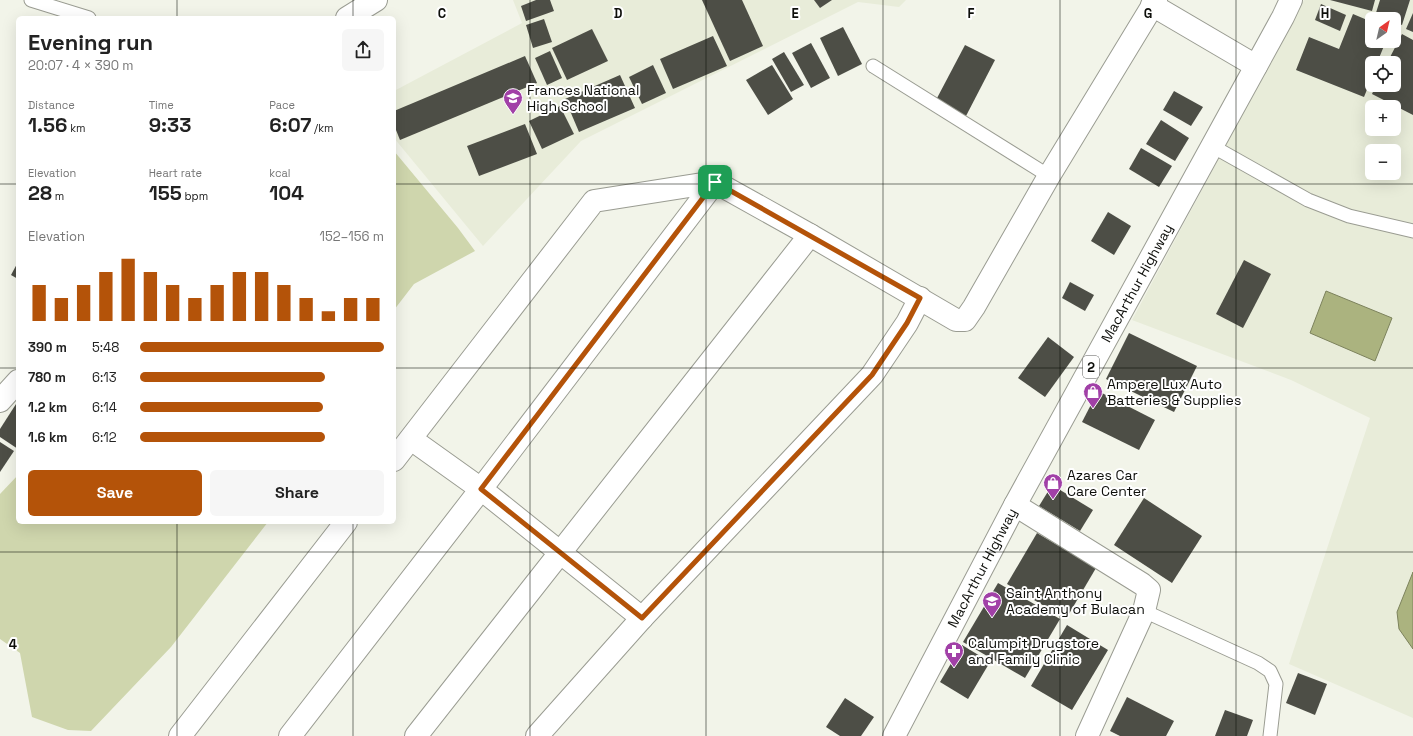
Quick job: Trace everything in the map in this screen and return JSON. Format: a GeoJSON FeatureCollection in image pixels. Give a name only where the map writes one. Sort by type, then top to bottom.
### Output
{"type":"FeatureCollection","features":[{"type":"Feature","properties":{"kind":"main road"},"geometry":{"type":"LineString","coordinates":[[350,16],[376,0]]}},
{"type":"Feature","properties":{"kind":"main road","name":"MacArthur Highway"},"geometry":{"type":"LineString","coordinates":[[894,736],[1015,505],[1284,17],[1291,0]]}},
{"type":"Feature","properties":{"kind":"main road"},"geometry":{"type":"LineString","coordinates":[[396,458],[594,202],[715,182],[810,235],[956,320],[965,320],[974,307],[1049,176],[1154,3],[1256,66]]}},
{"type":"Feature","properties":{"kind":"main road"},"geometry":{"type":"LineString","coordinates":[[290,736],[481,489],[715,182]]}},
{"type":"Feature","properties":{"kind":"main road"},"geometry":{"type":"LineString","coordinates":[[416,736],[810,235]]}},
{"type":"Feature","properties":{"kind":"main road"},"geometry":{"type":"LineString","coordinates":[[537,736],[642,618],[872,375],[907,323],[920,298]]}},
{"type":"Feature","properties":{"kind":"main road"},"geometry":{"type":"LineString","coordinates":[[0,401],[16,384]]}},
{"type":"Feature","properties":{"kind":"main road"},"geometry":{"type":"LineString","coordinates":[[411,439],[481,489],[642,618]]}},
{"type":"Feature","properties":{"kind":"main road"},"geometry":{"type":"LineString","coordinates":[[1015,505],[1142,584],[1149,590],[1144,610],[1087,736]]}},
{"type":"Feature","properties":{"kind":"main road"},"geometry":{"type":"LineString","coordinates":[[180,736],[344,524]]}},
{"type":"Feature","properties":{"kind":"lane"},"geometry":{"type":"LineString","coordinates":[[31,0],[83,16]]}},
{"type":"Feature","properties":{"kind":"lane"},"geometry":{"type":"LineString","coordinates":[[873,66],[1049,176]]}},
{"type":"Feature","properties":{"kind":"lane"},"geometry":{"type":"LineString","coordinates":[[1212,146],[1308,200],[1349,216],[1413,231]]}},
{"type":"Feature","properties":{"kind":"lane"},"geometry":{"type":"LineString","coordinates":[[1144,610],[1258,663],[1270,671],[1276,684],[1270,736]]}},
{"type":"Feature","properties":{"kind":"shaded area","name":"Frances National High School"},"geometry":{"type":"Polygon","coordinates":[[[513,0],[906,0],[899,7],[858,2],[581,141],[483,246],[396,140],[396,90],[522,23],[513,0]]]}},
{"type":"Feature","properties":{"kind":"shaded area"},"geometry":{"type":"Polygon","coordinates":[[[1304,0],[1413,0],[1413,718],[1289,664],[1370,418],[1291,380],[1132,320],[1304,0]]]}},
{"type":"Feature","properties":{"kind":"shaded area"},"geometry":{"type":"Polygon","coordinates":[[[396,153],[458,228],[475,251],[414,284],[396,307],[396,153]]]}},
{"type":"Feature","properties":{"kind":"shaded area"},"geometry":{"type":"Polygon","coordinates":[[[1326,291],[1392,318],[1375,361],[1310,333],[1326,291]]]}},
{"type":"Feature","properties":{"kind":"shaded area"},"geometry":{"type":"Polygon","coordinates":[[[16,477],[16,524],[266,524],[171,647],[91,731],[68,730],[32,717],[20,653],[0,639],[0,494],[16,477]]]}},
{"type":"Feature","properties":{"kind":"shaded area"},"geometry":{"type":"Polygon","coordinates":[[[1413,572],[1413,649],[1399,629],[1397,612],[1413,572]]]}},
{"type":"Feature","properties":{"kind":"building"},"geometry":{"type":"Polygon","coordinates":[[[536,0],[550,0],[554,11],[526,21],[521,6],[536,0]]]}},
{"type":"Feature","properties":{"kind":"building"},"geometry":{"type":"Polygon","coordinates":[[[702,0],[742,0],[763,46],[730,61],[702,0]]]}},
{"type":"Feature","properties":{"kind":"building"},"geometry":{"type":"Polygon","coordinates":[[[814,0],[832,0],[820,8],[814,0]]]}},
{"type":"Feature","properties":{"kind":"building"},"geometry":{"type":"Polygon","coordinates":[[[1330,0],[1375,0],[1372,11],[1330,0]]]}},
{"type":"Feature","properties":{"kind":"building"},"geometry":{"type":"Polygon","coordinates":[[[1380,0],[1410,0],[1402,25],[1401,12],[1376,12],[1380,0]]]}},
{"type":"Feature","properties":{"kind":"building"},"geometry":{"type":"Polygon","coordinates":[[[1321,4],[1346,15],[1340,31],[1315,20],[1321,4]]]}},
{"type":"Feature","properties":{"kind":"building"},"geometry":{"type":"Polygon","coordinates":[[[1413,13],[1413,32],[1406,29],[1413,13]]]}},
{"type":"Feature","properties":{"kind":"building"},"geometry":{"type":"Polygon","coordinates":[[[1353,14],[1365,19],[1365,48],[1383,48],[1380,56],[1365,56],[1366,92],[1364,97],[1296,70],[1309,37],[1339,49],[1353,14]]]}},
{"type":"Feature","properties":{"kind":"building"},"geometry":{"type":"Polygon","coordinates":[[[544,19],[552,42],[533,48],[526,25],[544,19]]]}},
{"type":"Feature","properties":{"kind":"building"},"geometry":{"type":"Polygon","coordinates":[[[843,27],[862,64],[838,76],[820,38],[843,27]]]}},
{"type":"Feature","properties":{"kind":"building"},"geometry":{"type":"Polygon","coordinates":[[[592,29],[608,61],[567,80],[552,48],[592,29]]]}},
{"type":"Feature","properties":{"kind":"building"},"geometry":{"type":"Polygon","coordinates":[[[1402,34],[1413,40],[1413,115],[1401,109],[1401,100],[1384,100],[1372,94],[1373,92],[1401,92],[1401,56],[1391,56],[1395,48],[1401,48],[1402,34]]]}},
{"type":"Feature","properties":{"kind":"building"},"geometry":{"type":"Polygon","coordinates":[[[713,36],[727,66],[673,89],[660,59],[713,36]]]}},
{"type":"Feature","properties":{"kind":"building"},"geometry":{"type":"Polygon","coordinates":[[[811,43],[830,78],[811,88],[792,53],[811,43]]]}},
{"type":"Feature","properties":{"kind":"building"},"geometry":{"type":"Polygon","coordinates":[[[965,45],[995,60],[966,116],[936,100],[965,45]]]}},
{"type":"Feature","properties":{"kind":"building"},"geometry":{"type":"Polygon","coordinates":[[[550,51],[562,78],[547,85],[535,58],[550,51]]]}},
{"type":"Feature","properties":{"kind":"building"},"geometry":{"type":"Polygon","coordinates":[[[784,52],[804,85],[791,92],[772,59],[784,52]]]}},
{"type":"Feature","properties":{"kind":"building"},"geometry":{"type":"Polygon","coordinates":[[[525,56],[537,83],[400,140],[396,130],[396,110],[525,56]]]}},
{"type":"Feature","properties":{"kind":"building"},"geometry":{"type":"Polygon","coordinates":[[[653,65],[666,93],[642,104],[629,77],[653,65]]]}},
{"type":"Feature","properties":{"kind":"building"},"geometry":{"type":"Polygon","coordinates":[[[772,65],[793,99],[768,115],[746,80],[772,65]]]}},
{"type":"Feature","properties":{"kind":"building"},"geometry":{"type":"Polygon","coordinates":[[[620,75],[635,108],[579,132],[565,99],[620,75]]]}},
{"type":"Feature","properties":{"kind":"building"},"geometry":{"type":"Polygon","coordinates":[[[1174,91],[1203,107],[1191,126],[1163,110],[1174,91]]]}},
{"type":"Feature","properties":{"kind":"building"},"geometry":{"type":"Polygon","coordinates":[[[560,106],[574,134],[542,149],[529,121],[560,106]]]}},
{"type":"Feature","properties":{"kind":"building"},"geometry":{"type":"Polygon","coordinates":[[[1161,120],[1189,138],[1175,161],[1146,144],[1161,120]]]}},
{"type":"Feature","properties":{"kind":"building"},"geometry":{"type":"Polygon","coordinates":[[[525,124],[537,154],[479,176],[467,146],[525,124]]]}},
{"type":"Feature","properties":{"kind":"building"},"geometry":{"type":"Polygon","coordinates":[[[1141,148],[1172,166],[1159,187],[1129,169],[1141,148]]]}},
{"type":"Feature","properties":{"kind":"building"},"geometry":{"type":"Polygon","coordinates":[[[1108,212],[1131,226],[1114,255],[1091,241],[1108,212]]]}},
{"type":"Feature","properties":{"kind":"building"},"geometry":{"type":"Polygon","coordinates":[[[1244,260],[1271,274],[1243,328],[1216,314],[1244,260]]]}},
{"type":"Feature","properties":{"kind":"building"},"geometry":{"type":"Polygon","coordinates":[[[16,266],[16,278],[11,275],[16,266]]]}},
{"type":"Feature","properties":{"kind":"building"},"geometry":{"type":"Polygon","coordinates":[[[1070,282],[1094,295],[1085,311],[1062,298],[1070,282]]]}},
{"type":"Feature","properties":{"kind":"building"},"geometry":{"type":"Polygon","coordinates":[[[1129,333],[1197,366],[1174,412],[1106,379],[1129,333]]]}},
{"type":"Feature","properties":{"kind":"building"},"geometry":{"type":"Polygon","coordinates":[[[1048,337],[1074,357],[1045,397],[1018,378],[1048,337]]]}},
{"type":"Feature","properties":{"kind":"building"},"geometry":{"type":"Polygon","coordinates":[[[1098,391],[1155,420],[1139,450],[1082,422],[1098,391]]]}},
{"type":"Feature","properties":{"kind":"building"},"geometry":{"type":"Polygon","coordinates":[[[16,404],[16,448],[0,437],[0,429],[16,404]]]}},
{"type":"Feature","properties":{"kind":"building"},"geometry":{"type":"Polygon","coordinates":[[[0,442],[14,451],[0,472],[0,442]]]}},
{"type":"Feature","properties":{"kind":"building"},"geometry":{"type":"Polygon","coordinates":[[[1052,485],[1093,510],[1080,531],[1039,506],[1052,485]]]}},
{"type":"Feature","properties":{"kind":"building"},"geometry":{"type":"Polygon","coordinates":[[[1144,498],[1202,536],[1172,583],[1114,545],[1144,498]]]}},
{"type":"Feature","properties":{"kind":"building"},"geometry":{"type":"Polygon","coordinates":[[[1037,533],[1096,568],[1066,619],[1007,584],[1037,533]]]}},
{"type":"Feature","properties":{"kind":"building"},"geometry":{"type":"Polygon","coordinates":[[[998,583],[1060,619],[1025,678],[963,642],[998,583]]]}},
{"type":"Feature","properties":{"kind":"building"},"geometry":{"type":"Polygon","coordinates":[[[1067,625],[1108,650],[1072,710],[1031,686],[1067,625]]]}},
{"type":"Feature","properties":{"kind":"building"},"geometry":{"type":"Polygon","coordinates":[[[962,645],[990,662],[968,699],[940,682],[962,645]]]}},
{"type":"Feature","properties":{"kind":"building"},"geometry":{"type":"Polygon","coordinates":[[[1298,673],[1327,684],[1315,715],[1286,703],[1298,673]]]}},
{"type":"Feature","properties":{"kind":"building"},"geometry":{"type":"Polygon","coordinates":[[[1127,697],[1174,721],[1166,736],[1120,736],[1110,731],[1127,697]]]}},
{"type":"Feature","properties":{"kind":"building"},"geometry":{"type":"Polygon","coordinates":[[[845,698],[874,717],[861,736],[840,736],[826,727],[845,698]]]}},
{"type":"Feature","properties":{"kind":"building"},"geometry":{"type":"Polygon","coordinates":[[[1225,710],[1253,720],[1247,736],[1215,736],[1225,710]]]}},
{"type":"Feature","properties":{"kind":"place","name":"Frances National High School"},"geometry":{"type":"Point","coordinates":[513,115]}},
{"type":"Feature","properties":{"kind":"place","name":"Ampere Lux Auto Batteries & Supplies"},"geometry":{"type":"Point","coordinates":[1093,409]}},
{"type":"Feature","properties":{"kind":"place","name":"Azares Car Care Center"},"geometry":{"type":"Point","coordinates":[1053,500]}},
{"type":"Feature","properties":{"kind":"place","name":"Saint Anthony Academy of Bulacan"},"geometry":{"type":"Point","coordinates":[992,618]}},
{"type":"Feature","properties":{"kind":"place","name":"Calumpit Drugstore and Family Clinic"},"geometry":{"type":"Point","coordinates":[954,668]}},
{"type":"Feature","properties":{"kind":"route"},"geometry":{"type":"LineString","coordinates":[[715,182],[920,298],[907,323],[872,375],[642,618],[481,489],[715,182]]}}]}
